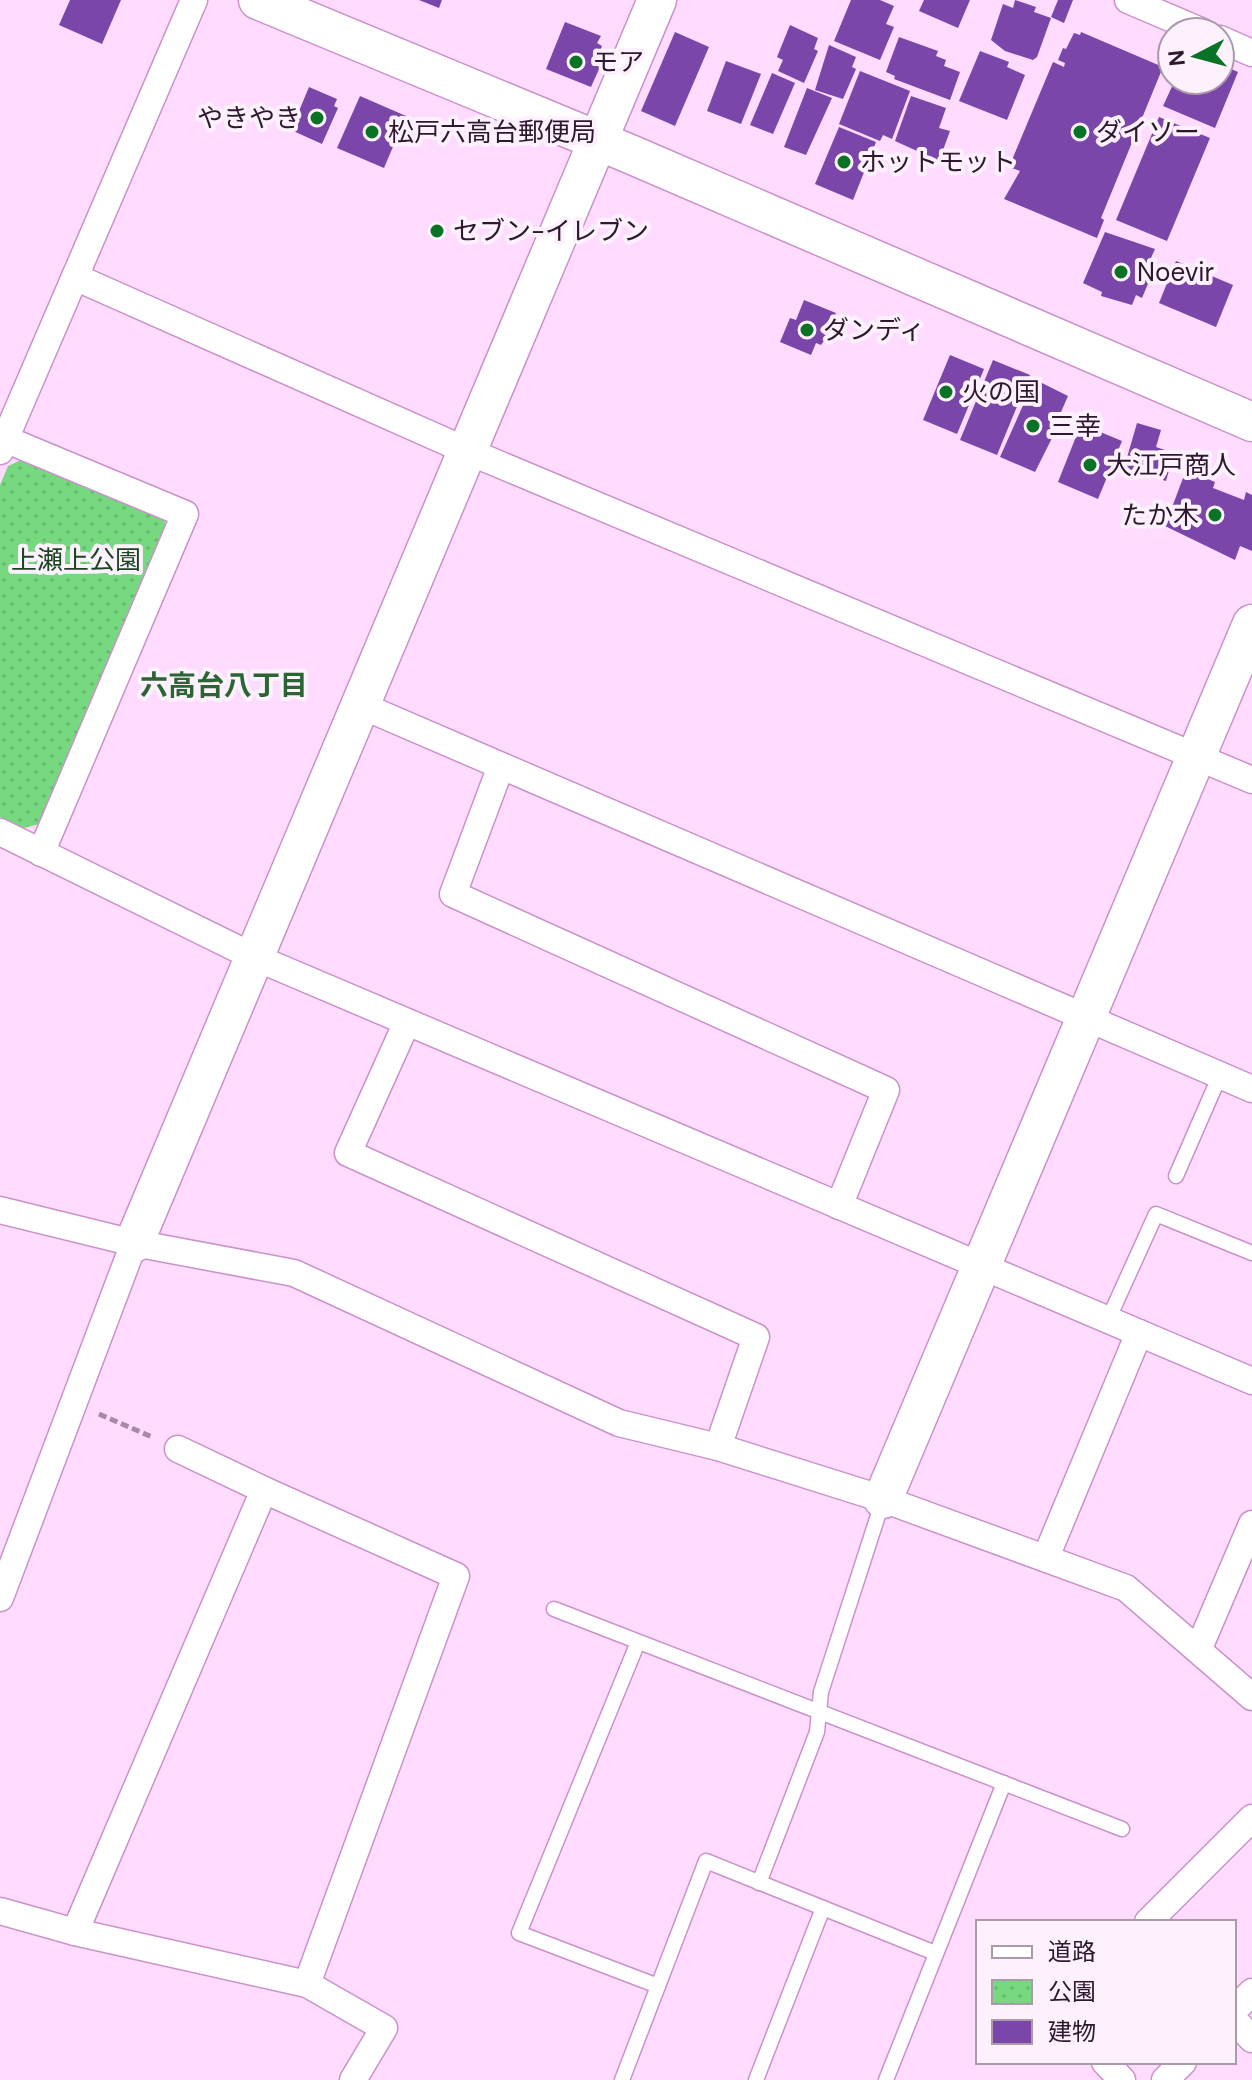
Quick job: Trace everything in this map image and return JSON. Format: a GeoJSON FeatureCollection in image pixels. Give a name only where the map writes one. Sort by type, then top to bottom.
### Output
{"type":"FeatureCollection","features":[{"type":"Feature","properties":{"kind":"street"},"geometry":{"type":"LineString","coordinates":[[41,853],[185,514],[3,445],[194,0]]}},
{"type":"Feature","properties":{"kind":"street"},"geometry":{"type":"LineString","coordinates":[[258,0],[598,141],[1252,422]]}},
{"type":"Feature","properties":{"kind":"street"},"geometry":{"type":"LineString","coordinates":[[0,1598],[134,1243],[252,956],[657,0]]}},
{"type":"Feature","properties":{"kind":"street"},"geometry":{"type":"LineString","coordinates":[[1128,0],[1166,16]]}},
{"type":"Feature","properties":{"kind":"street"},"geometry":{"type":"LineString","coordinates":[[75,277],[465,450],[1252,780]]}},
{"type":"Feature","properties":{"kind":"street"},"geometry":{"type":"LineString","coordinates":[[883,1499],[1252,624]]}},
{"type":"Feature","properties":{"kind":"street"},"geometry":{"type":"LineString","coordinates":[[360,705],[1252,1089]]}},
{"type":"Feature","properties":{"kind":"street"},"geometry":{"type":"LineString","coordinates":[[501,766],[453,894],[886,1090],[839,1206]]}},
{"type":"Feature","properties":{"kind":"street"},"geometry":{"type":"LineString","coordinates":[[0,832],[252,956],[1252,1381]]}},
{"type":"Feature","properties":{"kind":"street"},"geometry":{"type":"LineString","coordinates":[[407,1022],[348,1153],[756,1337],[718,1447]]}},
{"type":"Feature","properties":{"kind":"street"},"geometry":{"type":"LineString","coordinates":[[0,1210],[134,1243],[294,1273],[619,1423],[718,1447],[883,1499],[1126,1588],[1252,1697]]}},
{"type":"Feature","properties":{"kind":"street"},"geometry":{"type":"LineString","coordinates":[[1046,1557],[1139,1333]]}},
{"type":"Feature","properties":{"kind":"street"},"geometry":{"type":"LineString","coordinates":[[178,1449],[456,1576],[307,1984]]}},
{"type":"Feature","properties":{"kind":"street"},"geometry":{"type":"LineString","coordinates":[[75,1932],[264,1490]]}},
{"type":"Feature","properties":{"kind":"street"},"geometry":{"type":"LineString","coordinates":[[1199,1648],[1252,1524]]}},
{"type":"Feature","properties":{"kind":"street"},"geometry":{"type":"LineString","coordinates":[[1150,1920],[1252,1818]]}},
{"type":"Feature","properties":{"kind":"street"},"geometry":{"type":"LineString","coordinates":[[0,1911],[75,1932],[307,1984],[384,2028],[353,2080]]}},
{"type":"Feature","properties":{"kind":"street"},"geometry":{"type":"LineString","coordinates":[[1236,2008],[1252,1992]]}},
{"type":"Feature","properties":{"kind":"street"},"geometry":{"type":"LineString","coordinates":[[1236,2022],[1252,2039]]}},
{"type":"Feature","properties":{"kind":"street"},"geometry":{"type":"LineString","coordinates":[[1107,2064],[1122,2080]]}},
{"type":"Feature","properties":{"kind":"street"},"geometry":{"type":"LineString","coordinates":[[1165,2080],[1181,2064]]}},
{"type":"Feature","properties":{"kind":"lane"},"geometry":{"type":"LineString","coordinates":[[1176,1176],[1220,1075]]}},
{"type":"Feature","properties":{"kind":"lane"},"geometry":{"type":"LineString","coordinates":[[1108,1320],[1156,1214],[1252,1253]]}},
{"type":"Feature","properties":{"kind":"lane"},"geometry":{"type":"LineString","coordinates":[[759,1883],[817,1732],[821,1692],[883,1499]]}},
{"type":"Feature","properties":{"kind":"lane"},"geometry":{"type":"LineString","coordinates":[[554,1609],[1122,1829]]}},
{"type":"Feature","properties":{"kind":"lane"},"geometry":{"type":"LineString","coordinates":[[638,1642],[519,1933],[658,1986]]}},
{"type":"Feature","properties":{"kind":"lane"},"geometry":{"type":"LineString","coordinates":[[886,2080],[1004,1783]]}},
{"type":"Feature","properties":{"kind":"lane"},"geometry":{"type":"LineString","coordinates":[[622,2080],[706,1861],[935,1953]]}},
{"type":"Feature","properties":{"kind":"lane"},"geometry":{"type":"LineString","coordinates":[[756,2080],[823,1908]]}},
{"type":"Feature","properties":{"kind":"path"},"geometry":{"type":"LineString","coordinates":[[74,1404],[178,1449]]}},
{"type":"Feature","properties":{"kind":"green space","name":"上瀬上公園"},"geometry":{"type":"Polygon","coordinates":[[[23,459],[162,513],[169,534],[47,822],[24,828],[0,817],[0,485],[8,466],[23,459]]]}},
{"type":"Feature","properties":{"kind":"building"},"geometry":{"type":"Polygon","coordinates":[[[70,0],[121,0],[102,44],[59,25],[70,0]]]}},
{"type":"Feature","properties":{"kind":"building"},"geometry":{"type":"Polygon","coordinates":[[[419,0],[442,0],[439,8],[419,0]]]}},
{"type":"Feature","properties":{"kind":"building"},"geometry":{"type":"Polygon","coordinates":[[[851,0],[880,0],[894,6],[886,24],[894,27],[880,60],[834,41],[851,0]]]}},
{"type":"Feature","properties":{"kind":"building"},"geometry":{"type":"Polygon","coordinates":[[[924,0],[970,0],[958,28],[919,11],[924,0]]]}},
{"type":"Feature","properties":{"kind":"building"},"geometry":{"type":"Polygon","coordinates":[[[1015,0],[1036,7],[1034,12],[1051,18],[1037,57],[1033,60],[1005,51],[991,40],[1003,4],[1013,8],[1015,0]]]}},
{"type":"Feature","properties":{"kind":"building"},"geometry":{"type":"Polygon","coordinates":[[[1058,0],[1073,0],[1064,23],[1051,17],[1058,0]]]}},
{"type":"Feature","properties":{"kind":"building"},"geometry":{"type":"Polygon","coordinates":[[[565,22],[601,36],[597,43],[602,46],[595,64],[600,67],[591,87],[546,69],[565,22]]]}},
{"type":"Feature","properties":{"kind":"building"},"geometry":{"type":"Polygon","coordinates":[[[790,25],[818,38],[814,49],[818,51],[804,83],[778,71],[783,60],[777,57],[790,25]]]}},
{"type":"Feature","properties":{"kind":"building"},"geometry":{"type":"Polygon","coordinates":[[[675,32],[709,47],[675,126],[641,111],[675,32]]]}},
{"type":"Feature","properties":{"kind":"building"},"geometry":{"type":"Polygon","coordinates":[[[1081,32],[1156,64],[1156,84],[1101,218],[1104,220],[1097,238],[1004,199],[1020,171],[1009,167],[1053,62],[1064,67],[1065,63],[1058,60],[1063,48],[1066,49],[1074,33],[1080,35],[1081,32]]]}},
{"type":"Feature","properties":{"kind":"building"},"geometry":{"type":"Polygon","coordinates":[[[899,37],[938,51],[936,56],[946,60],[944,66],[960,72],[950,100],[894,79],[895,76],[886,72],[899,37]]]}},
{"type":"Feature","properties":{"kind":"building"},"geometry":{"type":"Polygon","coordinates":[[[829,45],[856,57],[852,67],[856,69],[843,99],[815,90],[829,45]]]}},
{"type":"Feature","properties":{"kind":"building"},"geometry":{"type":"Polygon","coordinates":[[[980,51],[1009,62],[1007,67],[1025,75],[1007,120],[959,101],[980,51]]]}},
{"type":"Feature","properties":{"kind":"building"},"geometry":{"type":"Polygon","coordinates":[[[726,61],[761,74],[741,124],[707,111],[726,61]]]}},
{"type":"Feature","properties":{"kind":"building"},"geometry":{"type":"Polygon","coordinates":[[[860,71],[910,91],[892,139],[883,135],[880,141],[839,124],[860,71]]]}},
{"type":"Feature","properties":{"kind":"building"},"geometry":{"type":"Polygon","coordinates":[[[772,73],[795,83],[773,134],[750,125],[772,73]]]}},
{"type":"Feature","properties":{"kind":"building"},"geometry":{"type":"Polygon","coordinates":[[[309,87],[337,99],[334,106],[338,108],[322,144],[291,130],[309,87]]]}},
{"type":"Feature","properties":{"kind":"building"},"geometry":{"type":"Polygon","coordinates":[[[807,88],[832,98],[806,155],[784,147],[807,88]]]}},
{"type":"Feature","properties":{"kind":"building"},"geometry":{"type":"Polygon","coordinates":[[[360,96],[406,116],[384,168],[337,148],[360,96]]]}},
{"type":"Feature","properties":{"kind":"building"},"geometry":{"type":"Polygon","coordinates":[[[911,96],[946,108],[939,128],[950,131],[939,161],[895,141],[911,96]]]}},
{"type":"Feature","properties":{"kind":"building"},"geometry":{"type":"Polygon","coordinates":[[[1168,96],[1228,96],[1215,128],[1163,106],[1168,96]]]}},
{"type":"Feature","properties":{"kind":"building"},"geometry":{"type":"Polygon","coordinates":[[[1159,117],[1210,138],[1167,241],[1116,220],[1159,117]]]}},
{"type":"Feature","properties":{"kind":"building"},"geometry":{"type":"Polygon","coordinates":[[[839,127],[876,142],[853,200],[815,184],[839,127]]]}},
{"type":"Feature","properties":{"kind":"building"},"geometry":{"type":"Polygon","coordinates":[[[1105,232],[1155,249],[1146,269],[1153,272],[1142,298],[1136,295],[1132,305],[1101,296],[1102,292],[1083,283],[1105,232]]]}},
{"type":"Feature","properties":{"kind":"building"},"geometry":{"type":"Polygon","coordinates":[[[1176,261],[1233,285],[1216,327],[1159,303],[1176,261]]]}},
{"type":"Feature","properties":{"kind":"building"},"geometry":{"type":"Polygon","coordinates":[[[804,300],[836,313],[826,338],[821,345],[816,343],[811,355],[780,342],[790,318],[796,320],[804,300]]]}},
{"type":"Feature","properties":{"kind":"building"},"geometry":{"type":"Polygon","coordinates":[[[950,355],[984,369],[957,434],[923,420],[950,355]]]}},
{"type":"Feature","properties":{"kind":"building"},"geometry":{"type":"Polygon","coordinates":[[[993,360],[1030,375],[997,455],[960,440],[993,360]]]}},
{"type":"Feature","properties":{"kind":"building"},"geometry":{"type":"Polygon","coordinates":[[[1040,382],[1068,396],[1061,412],[1064,414],[1035,472],[1000,457],[1033,383],[1038,385],[1040,382]]]}},
{"type":"Feature","properties":{"kind":"building"},"geometry":{"type":"Polygon","coordinates":[[[1137,423],[1161,430],[1156,447],[1174,453],[1166,481],[1124,468],[1137,423]]]}},
{"type":"Feature","properties":{"kind":"building"},"geometry":{"type":"Polygon","coordinates":[[[1081,424],[1122,441],[1098,499],[1058,482],[1081,424]]]}},
{"type":"Feature","properties":{"kind":"building"},"geometry":{"type":"Polygon","coordinates":[[[1186,470],[1215,482],[1213,488],[1244,500],[1246,492],[1252,495],[1252,551],[1240,546],[1235,560],[1165,526],[1186,470]]]}},
{"type":"Feature","properties":{"kind":"place","name":"モア"},"geometry":{"type":"Point","coordinates":[576,62]}},
{"type":"Feature","properties":{"kind":"place","name":"やきやき"},"geometry":{"type":"Point","coordinates":[317,118]}},
{"type":"Feature","properties":{"kind":"place","name":"松戸六高台郵便局"},"geometry":{"type":"Point","coordinates":[372,132]}},
{"type":"Feature","properties":{"kind":"place","name":"ダイソー"},"geometry":{"type":"Point","coordinates":[1080,132]}},
{"type":"Feature","properties":{"kind":"place","name":"ホットモット"},"geometry":{"type":"Point","coordinates":[844,162]}},
{"type":"Feature","properties":{"kind":"place","name":"セブン-イレブン"},"geometry":{"type":"Point","coordinates":[437,231]}},
{"type":"Feature","properties":{"kind":"place","name":"Noevir"},"geometry":{"type":"Point","coordinates":[1121,272]}},
{"type":"Feature","properties":{"kind":"place","name":"ダンディ"},"geometry":{"type":"Point","coordinates":[807,330]}},
{"type":"Feature","properties":{"kind":"place","name":"火の国"},"geometry":{"type":"Point","coordinates":[946,392]}},
{"type":"Feature","properties":{"kind":"place","name":"三幸"},"geometry":{"type":"Point","coordinates":[1033,426]}},
{"type":"Feature","properties":{"kind":"place","name":"大江戸商人"},"geometry":{"type":"Point","coordinates":[1090,465]}},
{"type":"Feature","properties":{"kind":"place","name":"たか木"},"geometry":{"type":"Point","coordinates":[1215,515]}},
{"type":"Feature","properties":{"kind":"district","name":"六高台八丁目"},"geometry":{"type":"Point","coordinates":[224,685]}}]}
